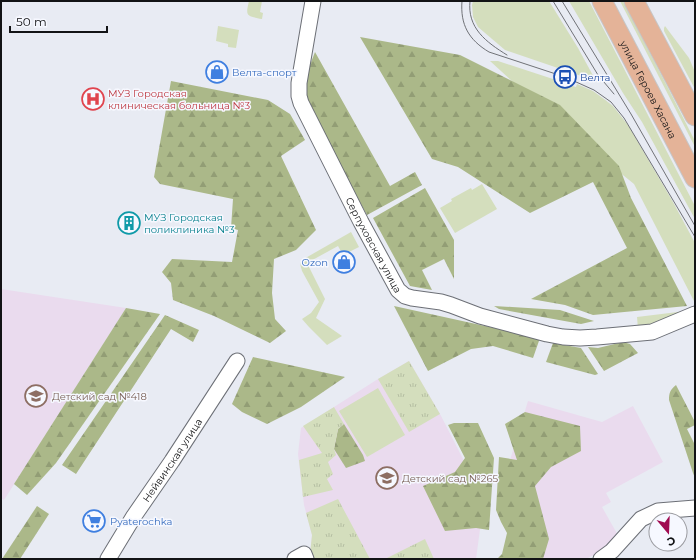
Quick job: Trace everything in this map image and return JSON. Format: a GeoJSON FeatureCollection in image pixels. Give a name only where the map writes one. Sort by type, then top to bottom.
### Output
{"type":"FeatureCollection","features":[{"type":"Feature","properties":{"kind":"main road","name":"улица Героев Хасана"},"geometry":{"type":"LineString","coordinates":[[602,1],[695,178]]}},
{"type":"Feature","properties":{"kind":"main road"},"geometry":{"type":"LineString","coordinates":[[634,1],[695,116]]}},
{"type":"Feature","properties":{"kind":"street","name":"Серпуховская улица"},"geometry":{"type":"LineString","coordinates":[[313,1],[299,83],[300,103],[361,222],[401,293],[412,298],[436,301],[480,316],[563,337],[580,338],[652,332],[695,314]]}},
{"type":"Feature","properties":{"kind":"street","name":"Нейвинская улица"},"geometry":{"type":"LineString","coordinates":[[108,559],[134,516],[172,461],[237,361]]}},
{"type":"Feature","properties":{"kind":"street"},"geometry":{"type":"LineString","coordinates":[[601,559],[612,551],[641,519],[658,511],[695,508]]}},
{"type":"Feature","properties":{"kind":"street"},"geometry":{"type":"LineString","coordinates":[[295,559],[304,554],[306,559]]}},
{"type":"Feature","properties":{"kind":"shaded area","name":"Детский сад №418"},"geometry":{"type":"Polygon","coordinates":[[[1,289],[126,308],[4,500],[1,498],[1,289]]]}},
{"type":"Feature","properties":{"kind":"shaded area","name":"Детский сад №265"},"geometry":{"type":"Polygon","coordinates":[[[409,361],[440,414],[484,500],[476,559],[311,559],[310,554],[312,535],[304,505],[298,454],[301,428],[409,361]]]}},
{"type":"Feature","properties":{"kind":"shaded area","name":"Детский сад №265"},"geometry":{"type":"Polygon","coordinates":[[[528,401],[602,422],[633,406],[663,462],[606,493],[611,502],[602,507],[619,537],[615,544],[586,559],[526,559],[497,503],[528,401]]]}},
{"type":"Feature","properties":{"kind":"green space"},"geometry":{"type":"Polygon","coordinates":[[[249,1],[262,1],[260,12],[263,13],[262,19],[248,15],[247,10],[249,1]]]}},
{"type":"Feature","properties":{"kind":"green space"},"geometry":{"type":"Polygon","coordinates":[[[473,1],[549,1],[596,81],[505,50],[478,27],[473,17],[473,1]]]}},
{"type":"Feature","properties":{"kind":"green space"},"geometry":{"type":"Polygon","coordinates":[[[569,1],[589,1],[695,206],[695,219],[642,122],[623,93],[569,1]]]}},
{"type":"Feature","properties":{"kind":"green space"},"geometry":{"type":"Polygon","coordinates":[[[620,1],[623,1],[667,86],[695,141],[695,147],[620,1]]]}},
{"type":"Feature","properties":{"kind":"green space"},"geometry":{"type":"Polygon","coordinates":[[[218,26],[239,30],[236,48],[228,47],[228,44],[216,41],[218,26]]]}},
{"type":"Feature","properties":{"kind":"green space"},"geometry":{"type":"Polygon","coordinates":[[[665,26],[689,58],[695,72],[695,89],[664,31],[665,26]]]}},
{"type":"Feature","properties":{"kind":"green space"},"geometry":{"type":"Polygon","coordinates":[[[360,37],[460,55],[560,105],[619,166],[631,198],[687,306],[593,315],[565,305],[531,299],[627,248],[593,182],[530,213],[458,167],[432,159],[360,37]]]}},
{"type":"Feature","properties":{"kind":"green space"},"geometry":{"type":"Polygon","coordinates":[[[315,52],[390,186],[415,172],[422,185],[367,215],[317,125],[307,98],[306,84],[308,70],[315,52]]]}},
{"type":"Feature","properties":{"kind":"green space"},"geometry":{"type":"Polygon","coordinates":[[[490,61],[498,61],[556,80],[555,84],[568,88],[569,85],[576,87],[577,84],[593,91],[613,106],[628,125],[695,243],[695,303],[634,184],[590,152],[490,61]]]}},
{"type":"Feature","properties":{"kind":"green space"},"geometry":{"type":"Polygon","coordinates":[[[171,81],[268,100],[290,114],[305,140],[281,156],[316,230],[296,250],[274,259],[272,293],[275,319],[286,331],[270,343],[214,316],[173,300],[171,283],[162,272],[172,259],[232,262],[238,230],[231,228],[233,199],[160,184],[154,177],[171,81]]]}},
{"type":"Feature","properties":{"kind":"green space"},"geometry":{"type":"Polygon","coordinates":[[[482,184],[497,209],[455,233],[440,208],[452,201],[451,199],[482,184]]]}},
{"type":"Feature","properties":{"kind":"green space"},"geometry":{"type":"Polygon","coordinates":[[[425,188],[454,240],[454,279],[444,259],[422,270],[432,290],[410,286],[373,218],[425,188]]]}},
{"type":"Feature","properties":{"kind":"green space"},"geometry":{"type":"Polygon","coordinates":[[[351,232],[359,247],[343,255],[338,246],[307,263],[325,299],[316,318],[342,336],[327,345],[302,319],[311,313],[319,302],[300,266],[302,260],[351,232]]]}},
{"type":"Feature","properties":{"kind":"green space"},"geometry":{"type":"Polygon","coordinates":[[[394,306],[540,338],[533,358],[493,346],[471,349],[428,371],[394,306]]]}},
{"type":"Feature","properties":{"kind":"green space"},"geometry":{"type":"Polygon","coordinates":[[[494,306],[560,310],[594,321],[581,324],[499,309],[494,306]]]}},
{"type":"Feature","properties":{"kind":"green space"},"geometry":{"type":"Polygon","coordinates":[[[126,308],[160,314],[56,463],[27,495],[14,484],[126,308]]]}},
{"type":"Feature","properties":{"kind":"green space"},"geometry":{"type":"Polygon","coordinates":[[[686,311],[676,318],[638,329],[637,317],[686,311]]]}},
{"type":"Feature","properties":{"kind":"green space"},"geometry":{"type":"Polygon","coordinates":[[[165,315],[199,330],[193,342],[171,329],[76,474],[62,465],[165,315]]]}},
{"type":"Feature","properties":{"kind":"green space"},"geometry":{"type":"Polygon","coordinates":[[[623,342],[630,344],[638,353],[604,371],[588,347],[598,348],[623,342]]]}},
{"type":"Feature","properties":{"kind":"green space"},"geometry":{"type":"Polygon","coordinates":[[[553,343],[581,348],[598,374],[595,375],[546,362],[553,343]]]}},
{"type":"Feature","properties":{"kind":"green space"},"geometry":{"type":"Polygon","coordinates":[[[253,357],[345,377],[301,407],[267,424],[242,412],[232,404],[253,357]]]}},
{"type":"Feature","properties":{"kind":"green space"},"geometry":{"type":"Polygon","coordinates":[[[409,361],[440,414],[409,432],[378,379],[409,361]]]}},
{"type":"Feature","properties":{"kind":"green space"},"geometry":{"type":"Polygon","coordinates":[[[676,385],[695,422],[695,425],[687,429],[695,445],[695,478],[669,400],[670,392],[676,385]]]}},
{"type":"Feature","properties":{"kind":"green space"},"geometry":{"type":"Polygon","coordinates":[[[378,388],[405,435],[367,457],[339,411],[378,388]]]}},
{"type":"Feature","properties":{"kind":"green space"},"geometry":{"type":"Polygon","coordinates":[[[334,407],[344,424],[338,429],[334,449],[336,455],[328,462],[333,474],[327,479],[333,490],[303,497],[299,460],[322,453],[303,426],[334,407]]]}},
{"type":"Feature","properties":{"kind":"green space"},"geometry":{"type":"Polygon","coordinates":[[[525,412],[580,426],[581,451],[551,467],[535,486],[549,539],[543,559],[497,559],[502,554],[507,533],[496,510],[499,457],[517,460],[505,424],[525,412]]]}},
{"type":"Feature","properties":{"kind":"green space"},"geometry":{"type":"Polygon","coordinates":[[[454,423],[478,423],[494,458],[489,530],[476,528],[445,531],[423,486],[455,472],[465,458],[448,425],[454,423]]]}},
{"type":"Feature","properties":{"kind":"green space"},"geometry":{"type":"Polygon","coordinates":[[[344,424],[363,455],[365,461],[346,468],[334,449],[338,429],[344,424]]]}},
{"type":"Feature","properties":{"kind":"green space"},"geometry":{"type":"Polygon","coordinates":[[[338,499],[370,559],[311,559],[310,554],[312,535],[306,513],[338,499]]]}},
{"type":"Feature","properties":{"kind":"green space"},"geometry":{"type":"Polygon","coordinates":[[[37,506],[49,514],[20,559],[2,559],[37,506]]]}},
{"type":"Feature","properties":{"kind":"green space"},"geometry":{"type":"Polygon","coordinates":[[[425,539],[434,559],[385,559],[425,539]]]}},
{"type":"Feature","properties":{"kind":"tram line"},"geometry":{"type":"LineString","coordinates":[[462,1],[464,25],[467,31],[476,42],[489,52],[565,77],[594,90],[611,102],[624,118],[695,237]]}},
{"type":"Feature","properties":{"kind":"tram line"},"geometry":{"type":"LineString","coordinates":[[470,1],[470,11],[475,27],[485,39],[507,55]]}},
{"type":"Feature","properties":{"kind":"tram line"},"geometry":{"type":"LineString","coordinates":[[553,1],[598,75],[614,94]]}},
{"type":"Feature","properties":{"kind":"tram line"},"geometry":{"type":"LineString","coordinates":[[562,1],[631,114],[695,226]]}},
{"type":"Feature","properties":{"kind":"place","name":"Велта-спорт"},"geometry":{"type":"Point","coordinates":[217,72]}},
{"type":"Feature","properties":{"kind":"place","name":"Велта"},"geometry":{"type":"Point","coordinates":[565,77]}},
{"type":"Feature","properties":{"kind":"place","name":"МУЗ Городская клиническая больница №3"},"geometry":{"type":"Point","coordinates":[93,99]}},
{"type":"Feature","properties":{"kind":"place","name":"МУЗ Городская поликлиника №3"},"geometry":{"type":"Point","coordinates":[129,223]}},
{"type":"Feature","properties":{"kind":"place","name":"Ozon"},"geometry":{"type":"Point","coordinates":[344,262]}},
{"type":"Feature","properties":{"kind":"place","name":"Детский сад №418"},"geometry":{"type":"Point","coordinates":[36,396]}},
{"type":"Feature","properties":{"kind":"place","name":"Детский сад №265"},"geometry":{"type":"Point","coordinates":[387,478]}},
{"type":"Feature","properties":{"kind":"place","name":"Pyaterochka"},"geometry":{"type":"Point","coordinates":[94,521]}}]}
